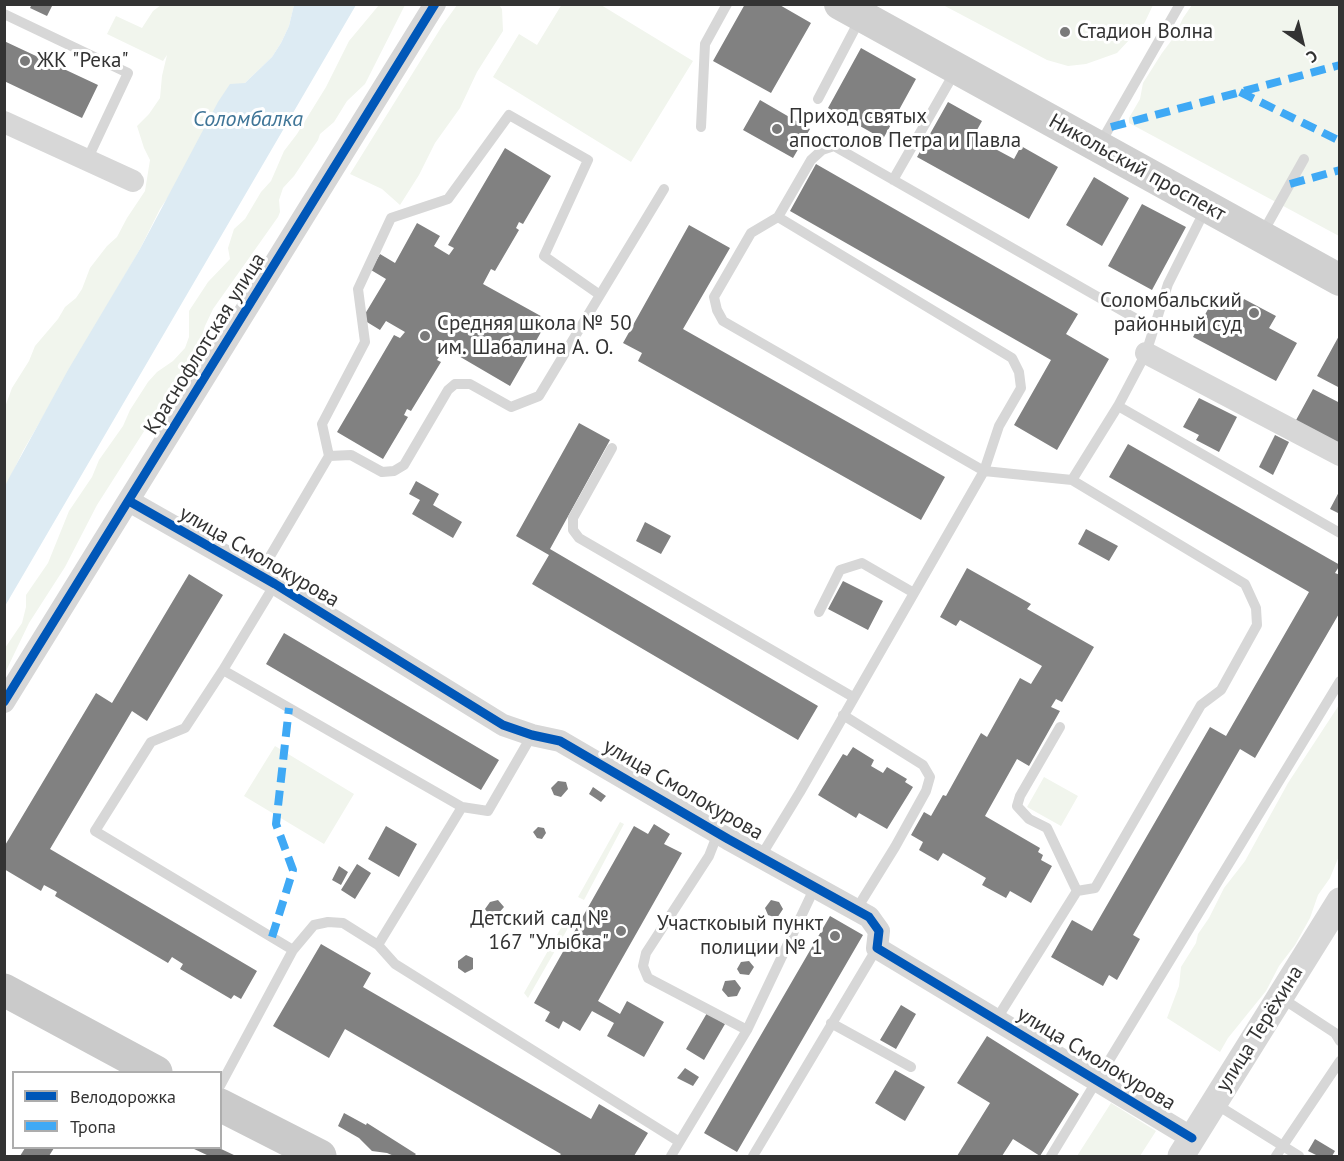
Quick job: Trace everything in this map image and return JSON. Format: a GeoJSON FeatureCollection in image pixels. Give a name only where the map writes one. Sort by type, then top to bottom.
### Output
{"type":"FeatureCollection","features":[{"type":"Feature","properties":{"kind":"main road","name":"Никольский проспект"},"geometry":{"type":"LineString","coordinates":[[851,11],[1340,280]]}},
{"type":"Feature","properties":{"kind":"main road"},"geometry":{"type":"LineString","coordinates":[[4,990],[154,1071]]}},
{"type":"Feature","properties":{"kind":"main road"},"geometry":{"type":"LineString","coordinates":[[222,1106],[320,1156]]}},
{"type":"Feature","properties":{"kind":"street","name":"Краснофлотская улица"},"geometry":{"type":"LineString","coordinates":[[4,702],[435,4]]}},
{"type":"Feature","properties":{"kind":"street"},"geometry":{"type":"LineString","coordinates":[[4,122],[133,181]]}},
{"type":"Feature","properties":{"kind":"street"},"geometry":{"type":"LineString","coordinates":[[1146,353],[1340,454]]}},
{"type":"Feature","properties":{"kind":"street","name":"улица Смолокурова"},"geometry":{"type":"LineString","coordinates":[[129,501],[267,580],[503,725],[560,741],[869,917],[879,932],[877,948],[1097,1081],[1186,1147]]}},
{"type":"Feature","properties":{"kind":"street","name":"улица Терёхина"},"geometry":{"type":"LineString","coordinates":[[1186,1147],[1340,901]]}},
{"type":"Feature","properties":{"kind":"lane"},"geometry":{"type":"LineString","coordinates":[[701,127],[705,44],[727,4]]}},
{"type":"Feature","properties":{"kind":"lane"},"geometry":{"type":"LineString","coordinates":[[1099,147],[1180,4]]}},
{"type":"Feature","properties":{"kind":"lane"},"geometry":{"type":"LineString","coordinates":[[818,99],[851,11]]}},
{"type":"Feature","properties":{"kind":"lane"},"geometry":{"type":"LineString","coordinates":[[4,15],[128,74],[87,160]]}},
{"type":"Feature","properties":{"kind":"lane"},"geometry":{"type":"LineString","coordinates":[[893,180],[956,70]]}},
{"type":"Feature","properties":{"kind":"lane"},"geometry":{"type":"LineString","coordinates":[[293,950],[95,831],[151,742],[185,728],[223,670],[329,456],[322,424],[364,342],[358,289],[391,218],[448,199],[509,115],[588,160],[544,256],[600,295]]}},
{"type":"Feature","properties":{"kind":"lane"},"geometry":{"type":"LineString","coordinates":[[996,1020],[1077,891],[1095,888],[1201,705],[1221,690],[1257,625],[1256,608],[1245,584],[1072,480],[984,471],[723,321],[714,297],[750,233],[778,217],[811,160],[822,150],[834,146],[1154,329]]}},
{"type":"Feature","properties":{"kind":"lane"},"geometry":{"type":"LineString","coordinates":[[1261,237],[1304,159]]}},
{"type":"Feature","properties":{"kind":"lane"},"geometry":{"type":"LineString","coordinates":[[329,456],[351,455],[382,472],[394,471],[404,465],[448,390],[455,384],[470,384],[511,407],[539,396],[664,189]]}},
{"type":"Feature","properties":{"kind":"lane"},"geometry":{"type":"LineString","coordinates":[[1072,480],[1118,406],[1146,353],[1168,284],[1206,207]]}},
{"type":"Feature","properties":{"kind":"lane"},"geometry":{"type":"LineString","coordinates":[[761,856],[984,471],[999,426],[1021,388],[1019,372],[1012,358],[778,217]]}},
{"type":"Feature","properties":{"kind":"lane"},"geometry":{"type":"LineString","coordinates":[[1118,406],[1340,533]]}},
{"type":"Feature","properties":{"kind":"lane"},"geometry":{"type":"LineString","coordinates":[[612,448],[573,518],[573,530],[579,538],[853,697]]}},
{"type":"Feature","properties":{"kind":"lane"},"geometry":{"type":"LineString","coordinates":[[819,612],[840,570],[862,563],[914,593]]}},
{"type":"Feature","properties":{"kind":"lane"},"geometry":{"type":"LineString","coordinates":[[223,670],[462,807],[488,811],[532,735]]}},
{"type":"Feature","properties":{"kind":"lane"},"geometry":{"type":"LineString","coordinates":[[1051,1156],[1340,681]]}},
{"type":"Feature","properties":{"kind":"lane"},"geometry":{"type":"LineString","coordinates":[[843,715],[923,765],[930,777],[926,791],[856,910]]}},
{"type":"Feature","properties":{"kind":"lane"},"geometry":{"type":"LineString","coordinates":[[1060,727],[1020,796],[1017,806],[1029,819],[1047,828],[1077,891]]}},
{"type":"Feature","properties":{"kind":"lane"},"geometry":{"type":"LineString","coordinates":[[378,945],[462,807]]}},
{"type":"Feature","properties":{"kind":"lane"},"geometry":{"type":"LineString","coordinates":[[718,833],[709,856],[646,953],[644,966],[648,978],[747,1030]]}},
{"type":"Feature","properties":{"kind":"lane"},"geometry":{"type":"LineString","coordinates":[[671,1156],[747,1030],[815,887]]}},
{"type":"Feature","properties":{"kind":"lane"},"geometry":{"type":"LineString","coordinates":[[222,1082],[293,950],[314,925],[328,922],[343,923],[378,945],[395,964],[678,1141]]}},
{"type":"Feature","properties":{"kind":"lane"},"geometry":{"type":"LineString","coordinates":[[753,1156],[877,948]]}},
{"type":"Feature","properties":{"kind":"lane"},"geometry":{"type":"LineString","coordinates":[[1280,997],[1335,1033],[1340,1041]]}},
{"type":"Feature","properties":{"kind":"lane"},"geometry":{"type":"LineString","coordinates":[[831,1023],[911,1067]]}},
{"type":"Feature","properties":{"kind":"lane"},"geometry":{"type":"LineString","coordinates":[[1276,1156],[1340,1061]]}},
{"type":"Feature","properties":{"kind":"lane"},"geometry":{"type":"LineString","coordinates":[[1214,1103],[1299,1156]]}},
{"type":"Feature","properties":{"kind":"lane"},"geometry":{"type":"LineString","coordinates":[[1283,1147],[1290,1156]]}},
{"type":"Feature","properties":{"kind":"shaded area"},"geometry":{"type":"Polygon","coordinates":[[[562,4],[601,5],[693,61],[631,162],[493,77],[519,34],[537,45],[562,4]]]}},
{"type":"Feature","properties":{"kind":"shaded area"},"geometry":{"type":"Polygon","coordinates":[[[161,5],[294,5],[289,26],[272,57],[245,83],[160,209],[140,249],[23,451],[5,488],[5,407],[12,388],[29,361],[35,346],[65,307],[76,298],[90,268],[117,237],[145,191],[150,160],[137,126],[160,98],[167,55],[163,61],[107,34],[116,16],[142,28],[153,11],[161,5]]]}},
{"type":"Feature","properties":{"kind":"shaded area"},"geometry":{"type":"Polygon","coordinates":[[[379,5],[405,5],[365,84],[347,101],[334,122],[320,134],[294,176],[283,188],[279,200],[278,217],[213,309],[194,360],[176,381],[97,505],[65,567],[29,623],[5,673],[5,648],[22,623],[26,595],[48,563],[69,511],[92,477],[99,460],[123,426],[130,410],[148,382],[185,348],[189,337],[189,311],[208,282],[230,259],[228,248],[234,229],[245,219],[261,192],[271,181],[284,151],[326,87],[349,41],[379,5]]]}},
{"type":"Feature","properties":{"kind":"shaded area"},"geometry":{"type":"Polygon","coordinates":[[[457,5],[499,5],[502,9],[503,31],[477,72],[460,108],[435,143],[400,205],[382,189],[350,174],[457,5]]]}},
{"type":"Feature","properties":{"kind":"shaded area","name":"Стадион Волна"},"geometry":{"type":"Polygon","coordinates":[[[943,5],[1153,5],[1144,24],[1117,53],[1086,64],[1068,66],[1047,60],[943,5]]]}},
{"type":"Feature","properties":{"kind":"shaded area"},"geometry":{"type":"Polygon","coordinates":[[[1192,5],[1339,5],[1339,236],[1129,123],[1129,118],[1140,99],[1143,83],[1192,5]]]}},
{"type":"Feature","properties":{"kind":"shaded area"},"geometry":{"type":"Polygon","coordinates":[[[1339,705],[1339,856],[1295,945],[1279,966],[1266,991],[1228,1038],[1220,1052],[1167,1018],[1179,986],[1181,967],[1224,888],[1245,861],[1288,783],[1339,705]]]}},
{"type":"Feature","properties":{"kind":"shaded area"},"geometry":{"type":"Polygon","coordinates":[[[275,746],[354,794],[324,844],[244,796],[275,746]]]}},
{"type":"Feature","properties":{"kind":"shaded area"},"geometry":{"type":"Polygon","coordinates":[[[1044,777],[1078,796],[1061,826],[1027,807],[1044,777]]]}},
{"type":"Feature","properties":{"kind":"shaded area"},"geometry":{"type":"Polygon","coordinates":[[[620,822],[624,824],[584,900],[578,897],[620,822]]]}},
{"type":"Feature","properties":{"kind":"shaded area"},"geometry":{"type":"Polygon","coordinates":[[[566,919],[572,921],[528,998],[524,993],[566,919]]]}},
{"type":"Feature","properties":{"kind":"shaded area"},"geometry":{"type":"Polygon","coordinates":[[[1111,1103],[1156,1131],[1140,1156],[1077,1156],[1111,1103]]]}},
{"type":"Feature","properties":{"kind":"water","name":"Соломбалка"},"geometry":{"type":"Polygon","coordinates":[[[294,5],[356,5],[5,606],[4,488],[68,370],[140,249],[218,102],[230,84],[245,83],[272,57],[289,26],[294,5]]]}},
{"type":"Feature","properties":{"kind":"building"},"geometry":{"type":"Polygon","coordinates":[[[32,4],[53,4],[47,16],[30,8],[32,4]]]}},
{"type":"Feature","properties":{"kind":"building"},"geometry":{"type":"Polygon","coordinates":[[[745,4],[778,4],[811,23],[771,93],[713,61],[745,4]]]}},
{"type":"Feature","properties":{"kind":"building","name":"ЖК \"Река\""},"geometry":{"type":"Polygon","coordinates":[[[4,41],[98,85],[82,118],[4,81],[4,41]]]}},
{"type":"Feature","properties":{"kind":"building"},"geometry":{"type":"Polygon","coordinates":[[[861,48],[916,79],[883,139],[828,108],[861,48]]]}},
{"type":"Feature","properties":{"kind":"building","name":"Приход святых апостолов Петра и Павла"},"geometry":{"type":"Polygon","coordinates":[[[760,100],[810,129],[793,158],[743,130],[760,100]]]}},
{"type":"Feature","properties":{"kind":"building"},"geometry":{"type":"Polygon","coordinates":[[[948,102],[982,121],[973,137],[1014,159],[1021,146],[1058,167],[1029,219],[917,157],[948,102]]]}},
{"type":"Feature","properties":{"kind":"building"},"geometry":{"type":"Polygon","coordinates":[[[505,148],[551,176],[523,224],[519,222],[516,228],[519,230],[495,271],[491,269],[483,284],[548,320],[510,386],[445,348],[437,360],[441,362],[411,411],[407,409],[404,415],[408,417],[383,459],[337,432],[394,335],[400,338],[405,332],[386,321],[380,330],[362,319],[386,279],[371,270],[380,254],[395,263],[417,223],[440,236],[434,246],[449,255],[454,248],[448,245],[505,148]]]}},
{"type":"Feature","properties":{"kind":"building"},"geometry":{"type":"Polygon","coordinates":[[[816,164],[1078,314],[1066,334],[1109,359],[1057,450],[1014,425],[1051,360],[790,211],[816,164]]]}},
{"type":"Feature","properties":{"kind":"building"},"geometry":{"type":"Polygon","coordinates":[[[1094,177],[1129,198],[1102,246],[1066,225],[1094,177]]]}},
{"type":"Feature","properties":{"kind":"building"},"geometry":{"type":"Polygon","coordinates":[[[1142,204],[1186,227],[1152,290],[1108,266],[1142,204]]]}},
{"type":"Feature","properties":{"kind":"building"},"geometry":{"type":"Polygon","coordinates":[[[689,225],[730,248],[683,329],[945,477],[921,520],[638,361],[642,353],[623,343],[689,225]]]}},
{"type":"Feature","properties":{"kind":"building"},"geometry":{"type":"Polygon","coordinates":[[[1214,298],[1238,311],[1244,299],[1276,316],[1269,328],[1297,343],[1276,381],[1193,337],[1214,298]]]}},
{"type":"Feature","properties":{"kind":"building"},"geometry":{"type":"Polygon","coordinates":[[[1340,334],[1340,388],[1317,376],[1340,334]]]}},
{"type":"Feature","properties":{"kind":"building"},"geometry":{"type":"Polygon","coordinates":[[[1313,389],[1340,403],[1340,445],[1295,422],[1313,389]]]}},
{"type":"Feature","properties":{"kind":"building"},"geometry":{"type":"Polygon","coordinates":[[[1199,398],[1237,417],[1219,452],[1196,440],[1199,435],[1183,427],[1199,398]]]}},
{"type":"Feature","properties":{"kind":"building"},"geometry":{"type":"Polygon","coordinates":[[[579,423],[610,440],[550,549],[818,706],[798,740],[532,584],[549,555],[516,536],[579,423]]]}},
{"type":"Feature","properties":{"kind":"building"},"geometry":{"type":"Polygon","coordinates":[[[1275,435],[1289,442],[1273,475],[1259,467],[1275,435]]]}},
{"type":"Feature","properties":{"kind":"building"},"geometry":{"type":"Polygon","coordinates":[[[1128,444],[1340,565],[1335,573],[1340,575],[1340,612],[1255,758],[1240,749],[1133,935],[1140,939],[1117,980],[1109,975],[1103,986],[1051,957],[1072,920],[1092,931],[1210,727],[1226,736],[1309,592],[1109,477],[1128,444]]]}},
{"type":"Feature","properties":{"kind":"building"},"geometry":{"type":"Polygon","coordinates":[[[416,481],[439,494],[433,505],[462,522],[453,538],[412,514],[420,500],[409,494],[416,481]]]}},
{"type":"Feature","properties":{"kind":"building"},"geometry":{"type":"Polygon","coordinates":[[[1340,490],[1340,514],[1330,509],[1340,490]]]}},
{"type":"Feature","properties":{"kind":"building"},"geometry":{"type":"Polygon","coordinates":[[[645,522],[671,536],[661,554],[636,541],[645,522]]]}},
{"type":"Feature","properties":{"kind":"building"},"geometry":{"type":"Polygon","coordinates":[[[1086,529],[1118,546],[1109,561],[1078,544],[1086,529]]]}},
{"type":"Feature","properties":{"kind":"building"},"geometry":{"type":"Polygon","coordinates":[[[967,568],[1031,604],[1027,609],[1094,647],[1062,702],[1056,699],[1051,707],[1060,711],[1029,766],[1017,759],[985,816],[1040,848],[1038,852],[1043,855],[1041,860],[1052,866],[1031,903],[1010,891],[1006,898],[982,885],[986,878],[943,853],[938,861],[919,850],[923,842],[911,835],[924,812],[931,816],[943,795],[946,796],[981,733],[987,737],[1020,678],[1031,684],[1042,666],[960,620],[956,626],[940,617],[967,568]]]}},
{"type":"Feature","properties":{"kind":"building"},"geometry":{"type":"Polygon","coordinates":[[[189,574],[223,595],[147,721],[132,711],[50,849],[257,971],[241,999],[234,995],[231,999],[180,969],[183,964],[172,957],[168,963],[55,896],[57,892],[44,885],[41,891],[4,869],[4,847],[96,693],[112,703],[189,574]]]}},
{"type":"Feature","properties":{"kind":"building"},"geometry":{"type":"Polygon","coordinates":[[[843,581],[883,601],[868,630],[828,609],[843,581]]]}},
{"type":"Feature","properties":{"kind":"building"},"geometry":{"type":"Polygon","coordinates":[[[284,633],[499,760],[481,790],[266,664],[284,633]]]}},
{"type":"Feature","properties":{"kind":"building"},"geometry":{"type":"Polygon","coordinates":[[[853,747],[874,760],[871,766],[883,773],[887,767],[907,779],[905,782],[913,787],[887,829],[859,813],[856,818],[818,795],[843,754],[847,756],[853,747]]]}},
{"type":"Feature","properties":{"kind":"building"},"geometry":{"type":"Polygon","coordinates":[[[558,781],[566,782],[568,789],[561,797],[554,795],[551,788],[558,781]]]}},
{"type":"Feature","properties":{"kind":"building"},"geometry":{"type":"Polygon","coordinates":[[[593,787],[606,796],[601,802],[589,794],[593,787]]]}},
{"type":"Feature","properties":{"kind":"building"},"geometry":{"type":"Polygon","coordinates":[[[654,824],[670,834],[664,844],[682,853],[598,1001],[620,1014],[627,1001],[664,1022],[644,1057],[607,1036],[614,1023],[592,1011],[580,1031],[563,1021],[559,1029],[545,1021],[550,1012],[534,1003],[634,826],[648,834],[654,824]]]}},
{"type":"Feature","properties":{"kind":"building"},"geometry":{"type":"Polygon","coordinates":[[[386,826],[417,844],[399,877],[368,859],[386,826]]]}},
{"type":"Feature","properties":{"kind":"building"},"geometry":{"type":"Polygon","coordinates":[[[538,827],[544,828],[546,833],[542,839],[537,838],[533,832],[538,827]]]}},
{"type":"Feature","properties":{"kind":"building"},"geometry":{"type":"Polygon","coordinates":[[[357,864],[371,873],[355,899],[341,890],[357,864]]]}},
{"type":"Feature","properties":{"kind":"building"},"geometry":{"type":"Polygon","coordinates":[[[339,866],[348,872],[341,885],[332,880],[339,866]]]}},
{"type":"Feature","properties":{"kind":"building"},"geometry":{"type":"Polygon","coordinates":[[[498,900],[504,907],[497,915],[490,916],[485,909],[490,902],[498,900]]]}},
{"type":"Feature","properties":{"kind":"building"},"geometry":{"type":"Polygon","coordinates":[[[771,900],[779,902],[783,909],[777,918],[768,915],[765,908],[771,900]]]}},
{"type":"Feature","properties":{"kind":"building"},"geometry":{"type":"Polygon","coordinates":[[[830,916],[863,935],[737,1152],[704,1133],[830,916]]]}},
{"type":"Feature","properties":{"kind":"building"},"geometry":{"type":"Polygon","coordinates":[[[758,940],[764,948],[760,955],[752,955],[748,949],[750,941],[758,940]]]}},
{"type":"Feature","properties":{"kind":"building"},"geometry":{"type":"Polygon","coordinates":[[[321,944],[371,973],[363,987],[591,1119],[599,1104],[648,1133],[634,1156],[559,1156],[561,1154],[345,1029],[329,1058],[273,1026],[321,944]]]}},
{"type":"Feature","properties":{"kind":"building"},"geometry":{"type":"Polygon","coordinates":[[[466,955],[473,958],[473,969],[465,973],[458,968],[458,961],[466,955]]]}},
{"type":"Feature","properties":{"kind":"building"},"geometry":{"type":"Polygon","coordinates":[[[749,961],[754,967],[749,975],[740,974],[737,969],[741,962],[749,961]]]}},
{"type":"Feature","properties":{"kind":"building"},"geometry":{"type":"Polygon","coordinates":[[[735,980],[741,988],[737,996],[728,997],[722,990],[725,981],[735,980]]]}},
{"type":"Feature","properties":{"kind":"building"},"geometry":{"type":"Polygon","coordinates":[[[901,1005],[916,1014],[896,1049],[880,1040],[901,1005]]]}},
{"type":"Feature","properties":{"kind":"building"},"geometry":{"type":"Polygon","coordinates":[[[707,1013],[725,1024],[704,1060],[686,1049],[707,1013]]]}},
{"type":"Feature","properties":{"kind":"building"},"geometry":{"type":"Polygon","coordinates":[[[987,1036],[1079,1094],[1040,1156],[1013,1139],[1002,1156],[957,1156],[990,1103],[957,1083],[987,1036]]]}},
{"type":"Feature","properties":{"kind":"building"},"geometry":{"type":"Polygon","coordinates":[[[685,1068],[699,1077],[693,1086],[677,1078],[685,1068]]]}},
{"type":"Feature","properties":{"kind":"building"},"geometry":{"type":"Polygon","coordinates":[[[895,1070],[925,1087],[905,1121],[875,1103],[895,1070]]]}},
{"type":"Feature","properties":{"kind":"building"},"geometry":{"type":"Polygon","coordinates":[[[344,1113],[366,1125],[367,1123],[416,1154],[414,1156],[394,1156],[372,1151],[359,1138],[338,1126],[344,1113]]]}},
{"type":"Feature","properties":{"kind":"building"},"geometry":{"type":"Polygon","coordinates":[[[1315,1139],[1335,1151],[1332,1156],[1318,1156],[1308,1151],[1315,1139]]]}},
{"type":"Feature","properties":{"kind":"building"},"geometry":{"type":"Polygon","coordinates":[[[24,1149],[53,1149],[49,1156],[20,1156],[24,1149]]]}},
{"type":"Feature","properties":{"kind":"building"},"geometry":{"type":"Polygon","coordinates":[[[194,1149],[221,1149],[236,1156],[209,1156],[194,1149]]]}},
{"type":"Feature","properties":{"kind":"marked path"},"geometry":{"type":"LineString","coordinates":[[1111,127],[1340,65]]}},
{"type":"Feature","properties":{"kind":"marked path"},"geometry":{"type":"LineString","coordinates":[[1240,92],[1340,141]]}},
{"type":"Feature","properties":{"kind":"marked path"},"geometry":{"type":"LineString","coordinates":[[1290,184],[1340,170]]}},
{"type":"Feature","properties":{"kind":"marked path"},"geometry":{"type":"LineString","coordinates":[[272,937],[293,870],[276,824],[289,708]]}},
{"type":"Feature","properties":{"kind":"cycle path"},"geometry":{"type":"LineString","coordinates":[[4,702],[435,4]]}},
{"type":"Feature","properties":{"kind":"cycle path"},"geometry":{"type":"LineString","coordinates":[[129,501],[275,584],[503,725],[560,741],[728,839],[869,917],[879,931],[877,948],[1192,1138]]}},
{"type":"Feature","properties":{"kind":"place","name":"Стадион Волна"},"geometry":{"type":"Point","coordinates":[1065,32]}},
{"type":"Feature","properties":{"kind":"place","name":"ЖК \"Река\""},"geometry":{"type":"Point","coordinates":[25,61]}},
{"type":"Feature","properties":{"kind":"place","name":"Приход святых апостолов Петра и Павла"},"geometry":{"type":"Point","coordinates":[777,129]}},
{"type":"Feature","properties":{"kind":"place","name":"Соломбальский районный суд"},"geometry":{"type":"Point","coordinates":[1254,313]}},
{"type":"Feature","properties":{"kind":"place","name":"Средняя школа № 50 им. Шабалина А. О."},"geometry":{"type":"Point","coordinates":[425,336]}},
{"type":"Feature","properties":{"kind":"place","name":"Детский сад № 167 \"Улыбка\""},"geometry":{"type":"Point","coordinates":[621,931]}},
{"type":"Feature","properties":{"kind":"place","name":"Участкоыый пункт полиции № 1"},"geometry":{"type":"Point","coordinates":[835,936]}}]}
